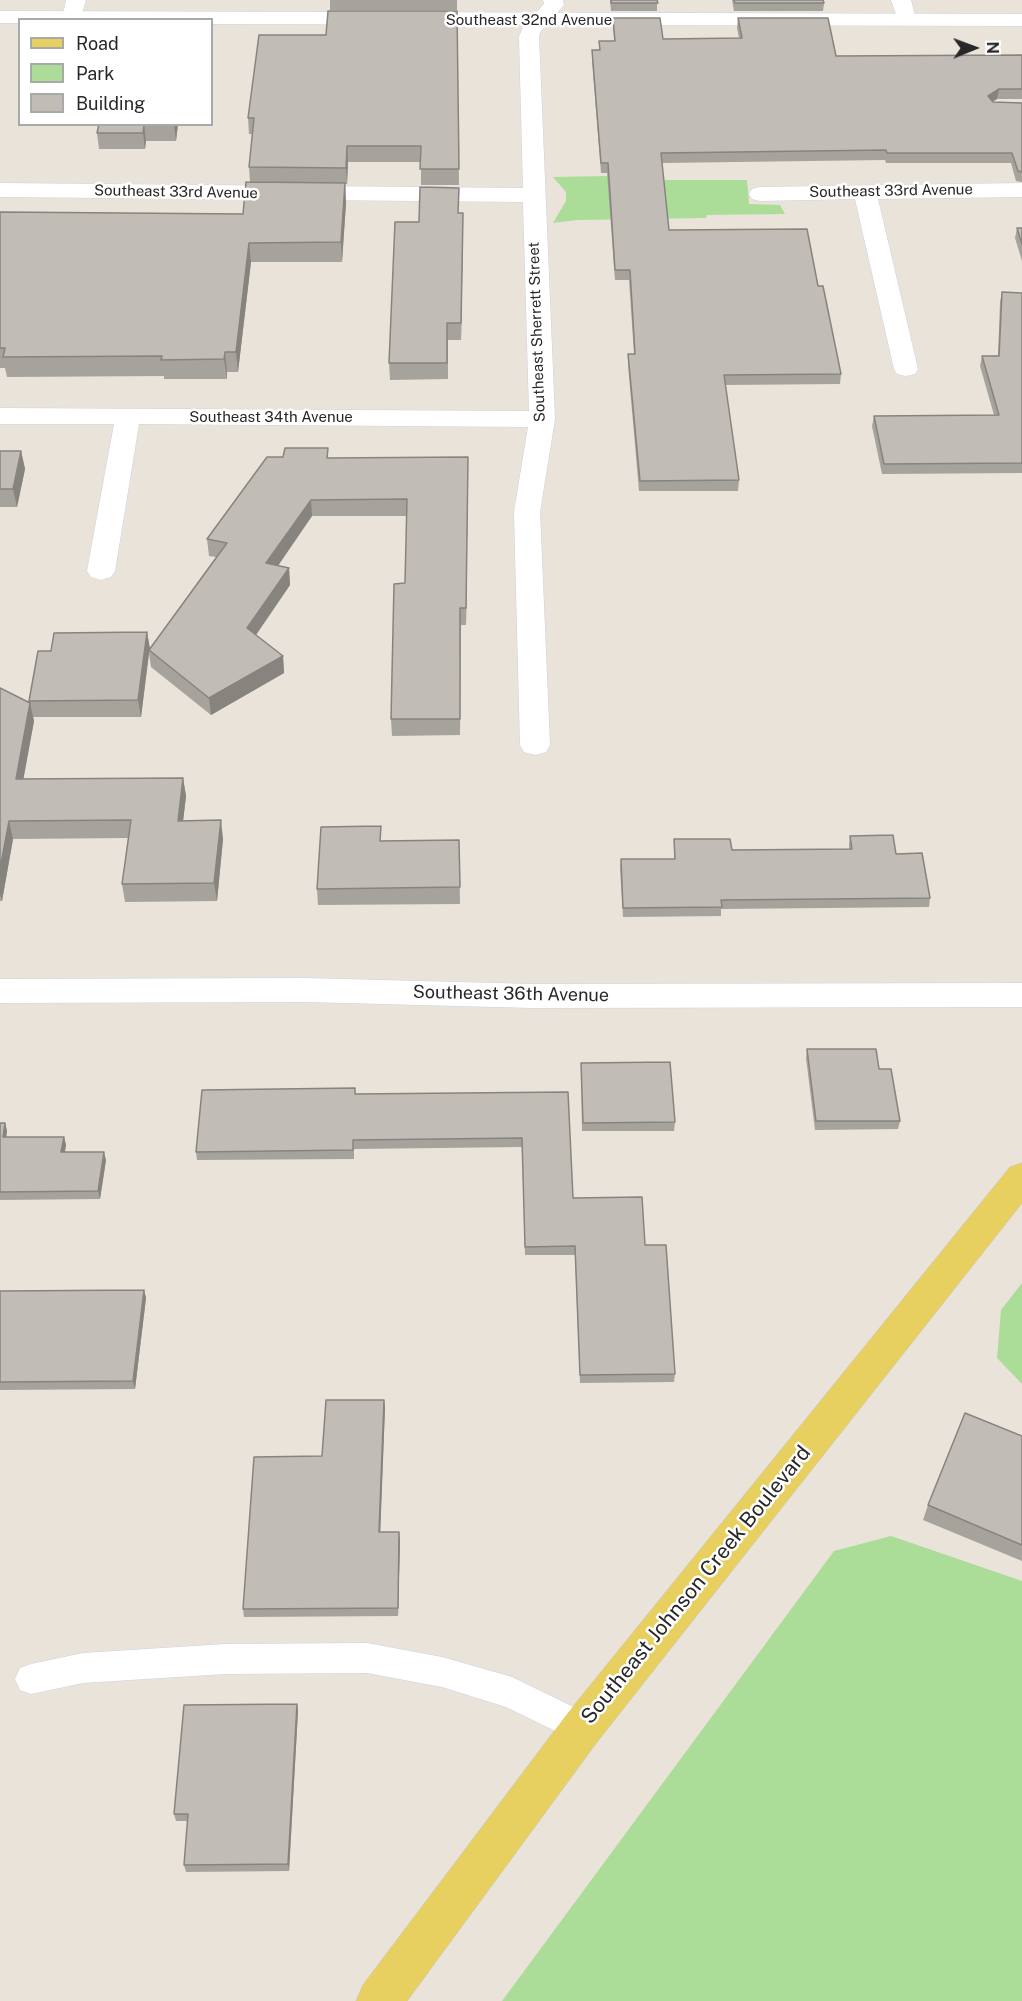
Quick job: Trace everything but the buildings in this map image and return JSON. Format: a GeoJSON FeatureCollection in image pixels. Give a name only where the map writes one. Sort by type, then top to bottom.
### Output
{"type":"FeatureCollection","features":[{"type":"Feature","properties":{"kind":"main road","name":"Southeast Johnson Creek Boulevard"},"geometry":{"type":"LineString","coordinates":[[379,2001],[582,1728],[1022,1177]]}},
{"type":"Feature","properties":{"kind":"street","name":"Southeast 32nd Avenue"},"geometry":{"type":"LineString","coordinates":[[0,17],[73,9],[904,9],[1022,20]]}},
{"type":"Feature","properties":{"kind":"street","name":"Southeast Sherrett Street"},"geometry":{"type":"LineString","coordinates":[[535,745],[527,512],[542,419],[532,195],[529,36],[530,31],[548,10]]}},
{"type":"Feature","properties":{"kind":"street","name":"Southeast 33rd Avenue"},"geometry":{"type":"LineString","coordinates":[[0,190],[532,195]]}},
{"type":"Feature","properties":{"kind":"street","name":"Southeast 33rd Avenue"},"geometry":{"type":"LineString","coordinates":[[760,194],[1022,190]]}},
{"type":"Feature","properties":{"kind":"street"},"geometry":{"type":"LineString","coordinates":[[865,192],[906,369]]}},
{"type":"Feature","properties":{"kind":"street","name":"Southeast 34th Avenue"},"geometry":{"type":"LineString","coordinates":[[0,416],[542,419]]}},
{"type":"Feature","properties":{"kind":"street"},"geometry":{"type":"LineString","coordinates":[[101,571],[128,417]]}},
{"type":"Feature","properties":{"kind":"street","name":"Southeast 36th Avenue"},"geometry":{"type":"LineString","coordinates":[[0,991],[306,990],[533,996],[1003,993],[1022,995]]}},
{"type":"Feature","properties":{"kind":"lane"},"geometry":{"type":"LineString","coordinates":[[31,1679],[83,1668],[225,1659],[367,1658],[442,1672],[512,1693],[582,1728]]}},
{"type":"Feature","properties":{"kind":"green space"},"geometry":{"type":"Polygon","coordinates":[[[608,176],[608,180],[747,180],[749,204],[780,205],[785,214],[577,220],[553,223],[566,201],[566,192],[553,177],[608,176]]]}},
{"type":"Feature","properties":{"kind":"green space"},"geometry":{"type":"Polygon","coordinates":[[[1022,1283],[1022,1384],[997,1358],[1001,1310],[1022,1283]]]}},
{"type":"Feature","properties":{"kind":"green space"},"geometry":{"type":"Polygon","coordinates":[[[891,1536],[1022,1581],[1022,2001],[502,2001],[834,1551],[891,1536]]]}}]}
